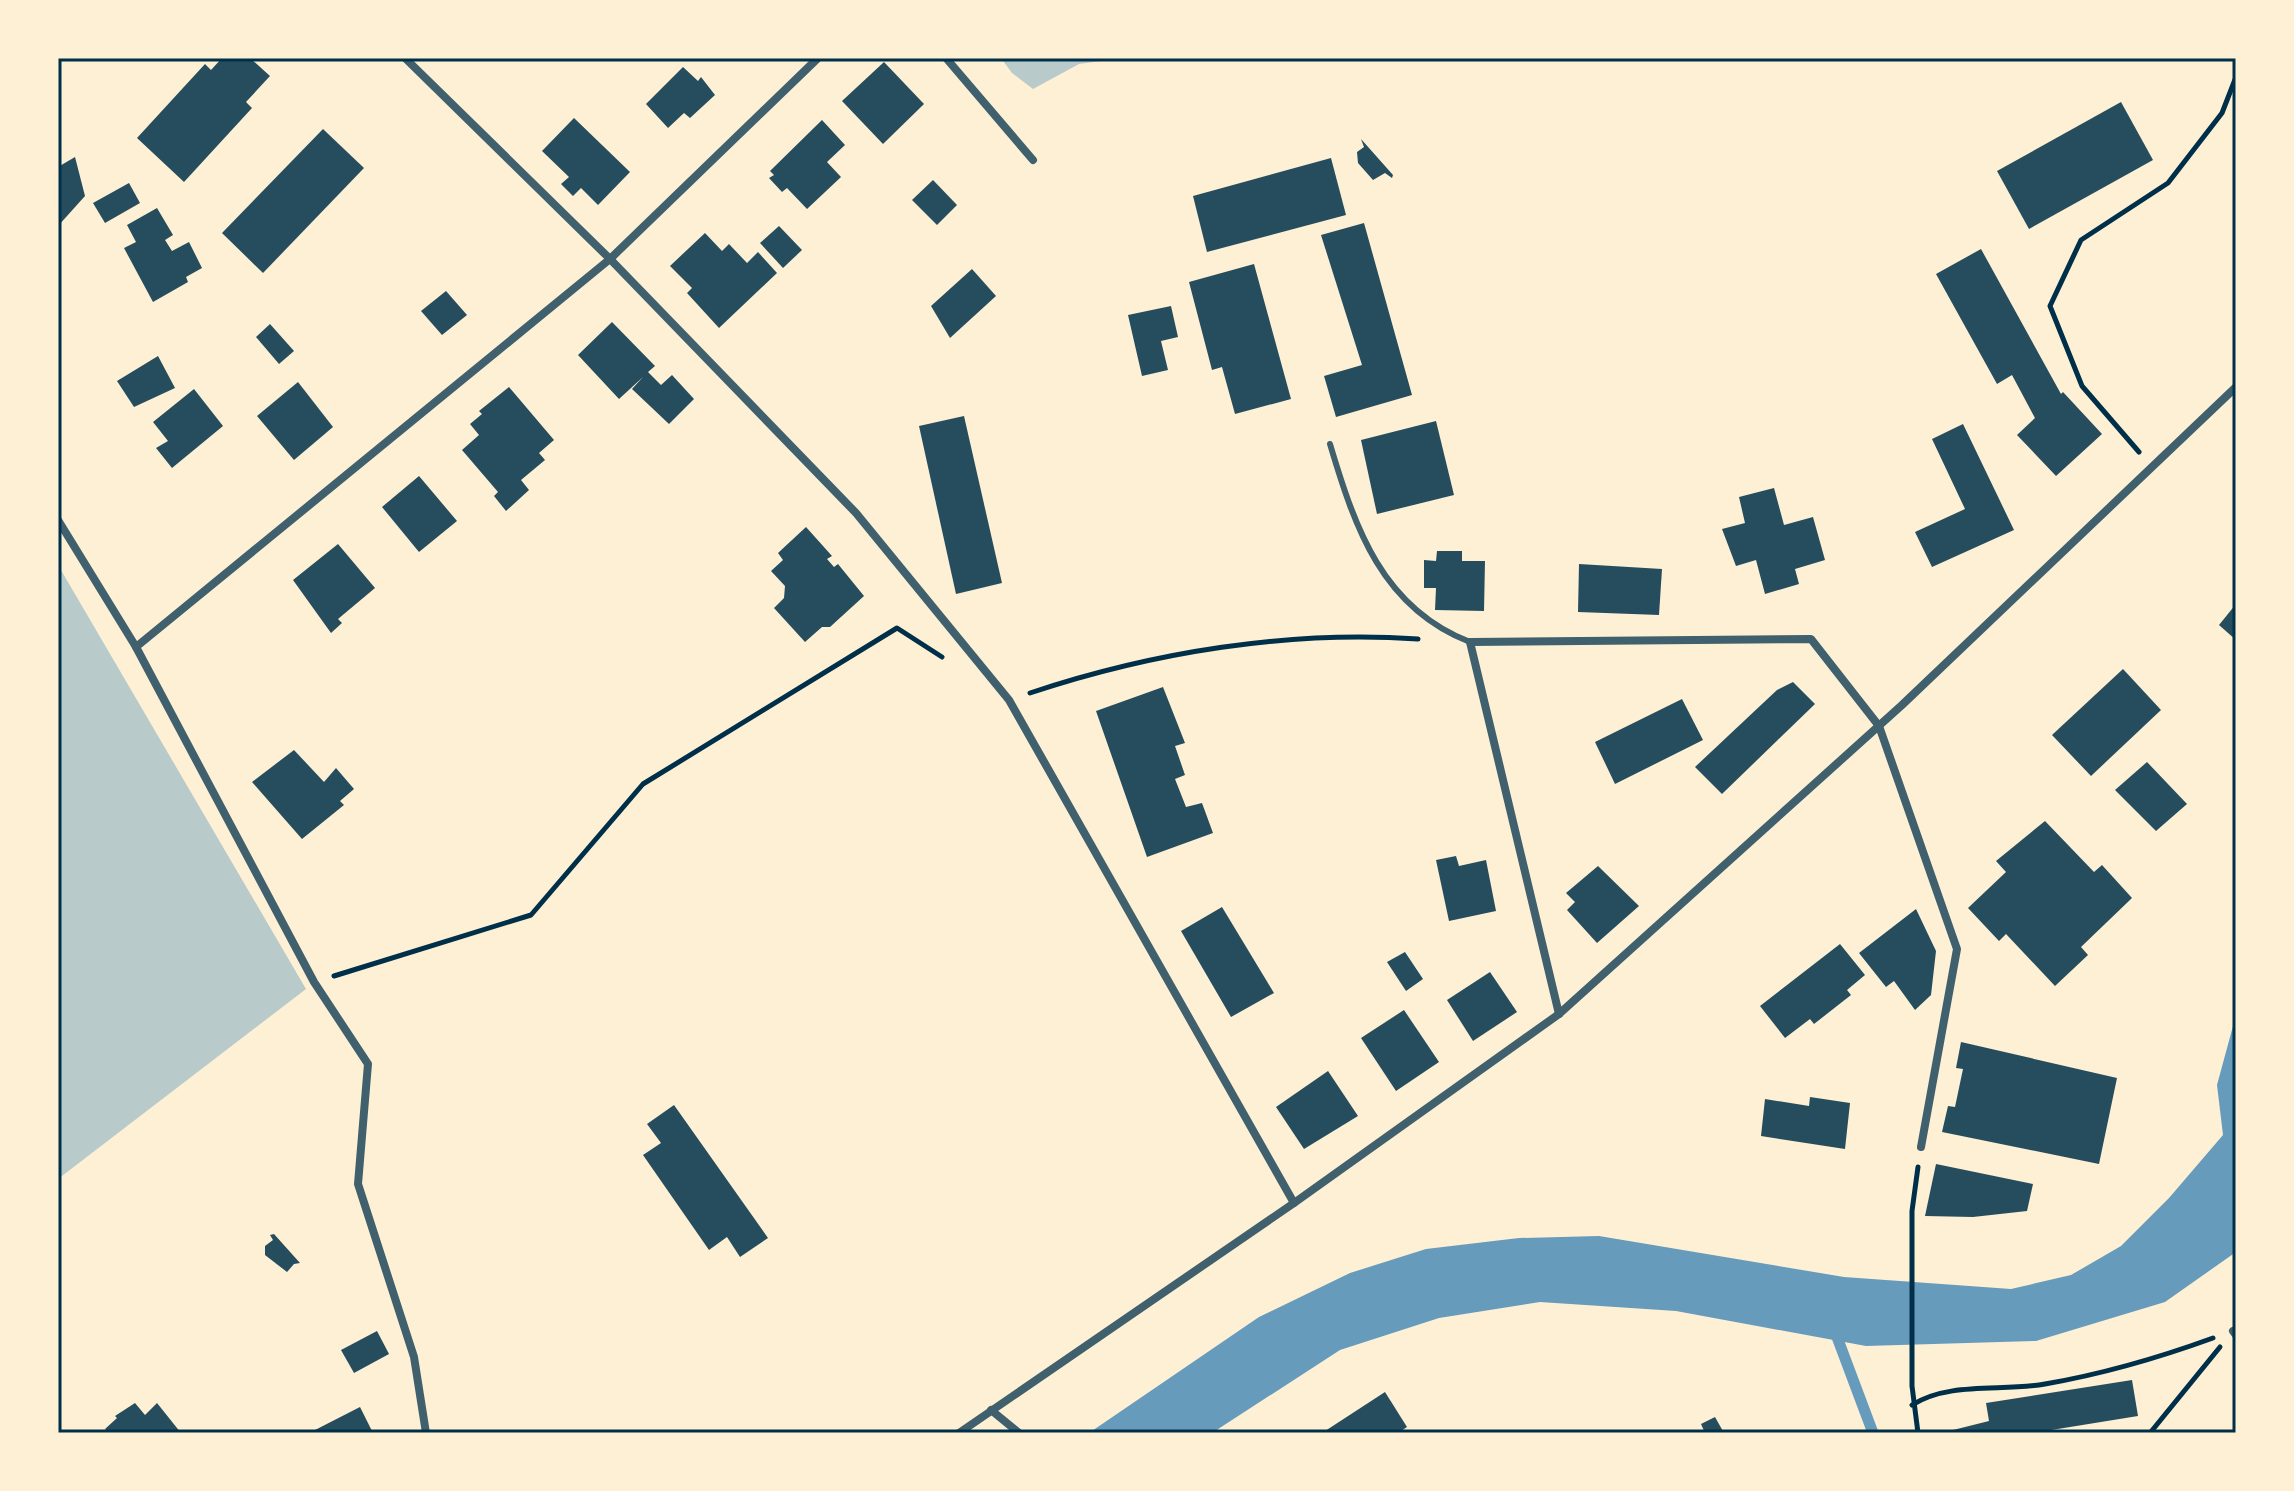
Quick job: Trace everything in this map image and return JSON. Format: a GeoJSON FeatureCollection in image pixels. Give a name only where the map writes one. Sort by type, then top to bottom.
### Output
{"type":"FeatureCollection","features":[{"type":"Feature","properties":{"kind":"street"},"geometry":{"type":"LineString","coordinates":[[405,58],[610,259],[856,513],[1009,700],[1294,1203]]}},
{"type":"Feature","properties":{"kind":"street"},"geometry":{"type":"LineString","coordinates":[[136,647],[610,259],[818,58]]}},
{"type":"Feature","properties":{"kind":"street"},"geometry":{"type":"LineString","coordinates":[[946,58],[1033,160]]}},
{"type":"Feature","properties":{"kind":"street"},"geometry":{"type":"LineString","coordinates":[[959,1433],[1294,1203],[1559,1014],[1879,726],[2236,387]]}},
{"type":"Feature","properties":{"kind":"street"},"geometry":{"type":"LineString","coordinates":[[58,520],[136,647],[314,982],[368,1064],[358,1184],[414,1357],[426,1433]]}},
{"type":"Feature","properties":{"kind":"street"},"geometry":{"type":"LineString","coordinates":[[1559,1014],[1470,642],[1811,639],[1879,726],[1957,949],[1921,1147]]}},
{"type":"Feature","properties":{"kind":"street"},"geometry":{"type":"LineString","coordinates":[[991,1410],[1019,1433]]}},
{"type":"Feature","properties":{"kind":"lane"},"geometry":{"type":"LineString","coordinates":[[1330,444],[1350,510],[1396,594],[1441,631],[1470,642]]}},
{"type":"Feature","properties":{"kind":"path"},"geometry":{"type":"LineString","coordinates":[[2153,468],[2082,386],[2050,306],[2081,240],[2168,183],[2222,113],[2236,77]]}},
{"type":"Feature","properties":{"kind":"path"},"geometry":{"type":"LineString","coordinates":[[314,982],[531,915],[643,784],[897,628],[947,660]]}},
{"type":"Feature","properties":{"kind":"path"},"geometry":{"type":"LineString","coordinates":[[1009,700],[1076,678],[1224,646],[1385,636],[1428,639]]}},
{"type":"Feature","properties":{"kind":"path"},"geometry":{"type":"LineString","coordinates":[[1918,1433],[1912,1405],[1912,1211],[1921,1147]]}},
{"type":"Feature","properties":{"kind":"path"},"geometry":{"type":"LineString","coordinates":[[1912,1405],[1930,1394],[2042,1385],[2140,1365],[2234,1333]]}},
{"type":"Feature","properties":{"kind":"path"},"geometry":{"type":"LineString","coordinates":[[2150,1433],[2234,1333]]}},
{"type":"Feature","properties":{"kind":"shaded area"},"geometry":{"type":"Polygon","coordinates":[[[1001,58],[1123,58],[1079,64],[1033,89],[1012,73],[1001,58]]]}},
{"type":"Feature","properties":{"kind":"shaded area"},"geometry":{"type":"Polygon","coordinates":[[[58,565],[306,989],[58,1179],[58,565]]]}},
{"type":"Feature","properties":{"kind":"water"},"geometry":{"type":"Polygon","coordinates":[[[2236,1015],[2236,1252],[2165,1302],[2036,1341],[1866,1346],[1676,1311],[1540,1302],[1439,1318],[1340,1350],[1212,1433],[1089,1433],[1259,1317],[1350,1273],[1426,1249],[1519,1238],[1599,1236],[1844,1277],[2011,1289],[2071,1275],[2121,1246],[2169,1198],[2223,1135],[2217,1085],[2236,1015]]]}},
{"type":"Feature","properties":{"kind":"building"},"geometry":{"type":"Polygon","coordinates":[[[222,58],[250,58],[270,76],[246,102],[252,108],[184,182],[137,138],[205,64],[211,70],[222,58]]]}},
{"type":"Feature","properties":{"kind":"building"},"geometry":{"type":"Polygon","coordinates":[[[884,62],[924,104],[883,144],[842,101],[884,62]]]}},
{"type":"Feature","properties":{"kind":"building"},"geometry":{"type":"Polygon","coordinates":[[[683,67],[698,81],[701,77],[715,95],[690,118],[684,113],[668,128],[646,104],[683,67]]]}},
{"type":"Feature","properties":{"kind":"building"},"geometry":{"type":"Polygon","coordinates":[[[2121,102],[2153,160],[2029,229],[1997,171],[2121,102]]]}},
{"type":"Feature","properties":{"kind":"building"},"geometry":{"type":"Polygon","coordinates":[[[574,118],[630,172],[598,205],[581,188],[573,196],[561,184],[569,177],[542,151],[574,118]]]}},
{"type":"Feature","properties":{"kind":"building"},"geometry":{"type":"Polygon","coordinates":[[[822,120],[845,145],[827,162],[841,177],[807,209],[787,188],[782,192],[769,178],[774,175],[770,171],[822,120]]]}},
{"type":"Feature","properties":{"kind":"building"},"geometry":{"type":"Polygon","coordinates":[[[323,129],[364,168],[263,273],[222,233],[323,129]]]}},
{"type":"Feature","properties":{"kind":"building"},"geometry":{"type":"Polygon","coordinates":[[[1361,139],[1393,175],[1392,178],[1385,173],[1373,180],[1358,163],[1357,152],[1364,147],[1361,139]]]}},
{"type":"Feature","properties":{"kind":"building"},"geometry":{"type":"Polygon","coordinates":[[[75,157],[85,196],[58,226],[58,167],[75,157]]]}},
{"type":"Feature","properties":{"kind":"building"},"geometry":{"type":"Polygon","coordinates":[[[1331,158],[1346,215],[1207,252],[1193,196],[1331,158]]]}},
{"type":"Feature","properties":{"kind":"building"},"geometry":{"type":"Polygon","coordinates":[[[933,180],[957,205],[937,225],[912,200],[933,180]]]}},
{"type":"Feature","properties":{"kind":"building"},"geometry":{"type":"Polygon","coordinates":[[[129,183],[140,203],[105,223],[93,203],[129,183]]]}},
{"type":"Feature","properties":{"kind":"building"},"geometry":{"type":"Polygon","coordinates":[[[157,208],[173,235],[165,240],[172,251],[189,242],[202,268],[186,277],[188,282],[153,302],[124,248],[136,242],[127,225],[157,208]]]}},
{"type":"Feature","properties":{"kind":"building"},"geometry":{"type":"Polygon","coordinates":[[[1364,223],[1412,395],[1336,417],[1324,376],[1362,365],[1321,235],[1364,223]]]}},
{"type":"Feature","properties":{"kind":"building"},"geometry":{"type":"Polygon","coordinates":[[[779,226],[802,250],[783,268],[760,243],[779,226]]]}},
{"type":"Feature","properties":{"kind":"building"},"geometry":{"type":"Polygon","coordinates":[[[705,233],[722,251],[729,244],[747,263],[758,252],[777,273],[719,328],[687,293],[692,288],[670,266],[705,233]]]}},
{"type":"Feature","properties":{"kind":"building"},"geometry":{"type":"Polygon","coordinates":[[[1981,249],[2061,394],[2063,392],[2102,434],[2056,476],[2017,435],[2035,418],[2012,375],[1997,384],[1936,274],[1981,249]]]}},
{"type":"Feature","properties":{"kind":"building"},"geometry":{"type":"Polygon","coordinates":[[[1254,264],[1291,399],[1235,414],[1222,367],[1212,370],[1189,282],[1254,264]]]}},
{"type":"Feature","properties":{"kind":"building"},"geometry":{"type":"Polygon","coordinates":[[[972,269],[996,296],[950,338],[931,306],[972,269]]]}},
{"type":"Feature","properties":{"kind":"building"},"geometry":{"type":"Polygon","coordinates":[[[446,291],[467,315],[442,335],[421,311],[446,291]]]}},
{"type":"Feature","properties":{"kind":"building"},"geometry":{"type":"Polygon","coordinates":[[[1171,306],[1178,337],[1161,341],[1168,370],[1142,376],[1128,315],[1171,306]]]}},
{"type":"Feature","properties":{"kind":"building"},"geometry":{"type":"Polygon","coordinates":[[[612,322],[655,366],[648,372],[661,385],[672,375],[694,399],[669,424],[632,389],[643,377],[619,399],[578,355],[612,322]]]}},
{"type":"Feature","properties":{"kind":"building"},"geometry":{"type":"Polygon","coordinates":[[[270,324],[294,351],[279,364],[256,337],[270,324]]]}},
{"type":"Feature","properties":{"kind":"building"},"geometry":{"type":"Polygon","coordinates":[[[158,356],[175,388],[134,407],[117,381],[158,356]]]}},
{"type":"Feature","properties":{"kind":"building"},"geometry":{"type":"Polygon","coordinates":[[[298,382],[333,427],[294,460],[257,416],[298,382]]]}},
{"type":"Feature","properties":{"kind":"building"},"geometry":{"type":"Polygon","coordinates":[[[509,387],[554,440],[539,453],[545,460],[521,480],[529,490],[506,511],[494,496],[498,492],[462,450],[479,435],[470,424],[482,414],[479,411],[509,387]]]}},
{"type":"Feature","properties":{"kind":"building"},"geometry":{"type":"Polygon","coordinates":[[[194,389],[223,426],[172,468],[156,448],[168,441],[153,422],[194,389]]]}},
{"type":"Feature","properties":{"kind":"building"},"geometry":{"type":"Polygon","coordinates":[[[964,416],[1002,583],[956,594],[919,426],[964,416]]]}},
{"type":"Feature","properties":{"kind":"building"},"geometry":{"type":"Polygon","coordinates":[[[1436,421],[1454,495],[1377,514],[1361,440],[1436,421]]]}},
{"type":"Feature","properties":{"kind":"building"},"geometry":{"type":"Polygon","coordinates":[[[1963,424],[2014,530],[1932,567],[1915,532],[1965,509],[1932,439],[1963,424]]]}},
{"type":"Feature","properties":{"kind":"building"},"geometry":{"type":"Polygon","coordinates":[[[419,476],[457,521],[419,552],[382,507],[419,476]]]}},
{"type":"Feature","properties":{"kind":"building"},"geometry":{"type":"Polygon","coordinates":[[[1774,488],[1784,525],[1813,517],[1825,560],[1795,569],[1799,584],[1765,594],[1756,560],[1736,566],[1722,529],[1745,523],[1739,497],[1774,488]]]}},
{"type":"Feature","properties":{"kind":"building"},"geometry":{"type":"Polygon","coordinates":[[[806,527],[832,556],[827,559],[834,567],[838,564],[864,596],[830,627],[822,627],[805,642],[774,608],[784,598],[785,586],[771,571],[783,560],[778,553],[806,527]]]}},
{"type":"Feature","properties":{"kind":"building"},"geometry":{"type":"Polygon","coordinates":[[[338,544],[375,588],[338,619],[342,623],[331,633],[293,580],[338,544]]]}},
{"type":"Feature","properties":{"kind":"building"},"geometry":{"type":"Polygon","coordinates":[[[1437,551],[1462,551],[1462,561],[1485,561],[1484,611],[1435,610],[1436,588],[1424,588],[1424,560],[1436,561],[1437,551]]]}},
{"type":"Feature","properties":{"kind":"building"},"geometry":{"type":"Polygon","coordinates":[[[1579,564],[1662,569],[1659,615],[1578,612],[1579,564]]]}},
{"type":"Feature","properties":{"kind":"building"},"geometry":{"type":"Polygon","coordinates":[[[2236,604],[2236,640],[2219,625],[2236,604]]]}},
{"type":"Feature","properties":{"kind":"building"},"geometry":{"type":"Polygon","coordinates":[[[2123,669],[2161,710],[2091,776],[2052,735],[2123,669]]]}},
{"type":"Feature","properties":{"kind":"building"},"geometry":{"type":"Polygon","coordinates":[[[1793,682],[1815,704],[1722,794],[1695,767],[1777,690],[1793,682]]]}},
{"type":"Feature","properties":{"kind":"building"},"geometry":{"type":"Polygon","coordinates":[[[1163,687],[1185,743],[1175,746],[1185,775],[1175,779],[1186,807],[1202,803],[1213,833],[1147,857],[1096,711],[1163,687]]]}},
{"type":"Feature","properties":{"kind":"building"},"geometry":{"type":"Polygon","coordinates":[[[1682,699],[1703,740],[1615,784],[1595,742],[1682,699]]]}},
{"type":"Feature","properties":{"kind":"building"},"geometry":{"type":"Polygon","coordinates":[[[294,750],[324,782],[336,768],[354,789],[340,801],[344,805],[302,839],[252,782],[294,750]]]}},
{"type":"Feature","properties":{"kind":"building"},"geometry":{"type":"Polygon","coordinates":[[[2147,762],[2187,804],[2156,831],[2115,790],[2147,762]]]}},
{"type":"Feature","properties":{"kind":"building"},"geometry":{"type":"Polygon","coordinates":[[[2045,821],[2094,872],[2102,865],[2132,898],[2081,947],[2088,955],[2055,986],[2006,934],[1999,941],[1968,908],[2006,872],[1996,861],[2045,821]]]}},
{"type":"Feature","properties":{"kind":"building"},"geometry":{"type":"Polygon","coordinates":[[[1456,856],[1459,866],[1486,860],[1496,911],[1449,921],[1436,860],[1456,856]]]}},
{"type":"Feature","properties":{"kind":"building"},"geometry":{"type":"Polygon","coordinates":[[[1598,866],[1639,906],[1597,943],[1567,910],[1575,902],[1566,893],[1598,866]]]}},
{"type":"Feature","properties":{"kind":"building"},"geometry":{"type":"Polygon","coordinates":[[[1222,907],[1274,993],[1231,1017],[1181,931],[1222,907]]]}},
{"type":"Feature","properties":{"kind":"building"},"geometry":{"type":"Polygon","coordinates":[[[1916,909],[1936,951],[1931,995],[1915,1010],[1894,981],[1886,987],[1859,953],[1916,909]]]}},
{"type":"Feature","properties":{"kind":"building"},"geometry":{"type":"Polygon","coordinates":[[[1840,944],[1865,975],[1847,990],[1851,995],[1814,1024],[1810,1019],[1785,1038],[1760,1006],[1840,944]]]}},
{"type":"Feature","properties":{"kind":"building"},"geometry":{"type":"Polygon","coordinates":[[[1405,952],[1423,979],[1406,991],[1387,962],[1405,952]]]}},
{"type":"Feature","properties":{"kind":"building"},"geometry":{"type":"Polygon","coordinates":[[[1490,972],[1517,1012],[1473,1041],[1447,1000],[1490,972]]]}},
{"type":"Feature","properties":{"kind":"building"},"geometry":{"type":"Polygon","coordinates":[[[1404,1010],[1439,1062],[1396,1091],[1361,1038],[1404,1010]]]}},
{"type":"Feature","properties":{"kind":"building"},"geometry":{"type":"Polygon","coordinates":[[[1961,1042],[2117,1078],[2099,1164],[1942,1132],[1948,1106],[1955,1107],[1963,1069],[1956,1068],[1961,1042]]]}},
{"type":"Feature","properties":{"kind":"building"},"geometry":{"type":"Polygon","coordinates":[[[1328,1071],[1358,1116],[1304,1149],[1276,1107],[1328,1071]]]}},
{"type":"Feature","properties":{"kind":"building"},"geometry":{"type":"Polygon","coordinates":[[[1810,1097],[1850,1103],[1845,1149],[1761,1136],[1765,1099],[1809,1106],[1810,1097]]]}},
{"type":"Feature","properties":{"kind":"building"},"geometry":{"type":"Polygon","coordinates":[[[674,1105],[768,1238],[740,1257],[727,1237],[709,1250],[643,1155],[661,1143],[647,1124],[674,1105]]]}},
{"type":"Feature","properties":{"kind":"building"},"geometry":{"type":"Polygon","coordinates":[[[1936,1164],[2033,1184],[2027,1211],[1973,1217],[1925,1216],[1936,1164]]]}},
{"type":"Feature","properties":{"kind":"building"},"geometry":{"type":"Polygon","coordinates":[[[274,1234],[300,1263],[294,1264],[287,1272],[265,1255],[265,1246],[273,1240],[270,1235],[274,1234]]]}},
{"type":"Feature","properties":{"kind":"building"},"geometry":{"type":"Polygon","coordinates":[[[377,1331],[389,1354],[354,1373],[341,1350],[377,1331]]]}},
{"type":"Feature","properties":{"kind":"building"},"geometry":{"type":"Polygon","coordinates":[[[2132,1380],[2138,1416],[2033,1433],[1941,1433],[1989,1421],[1986,1403],[2132,1380]]]}},
{"type":"Feature","properties":{"kind":"building"},"geometry":{"type":"Polygon","coordinates":[[[1385,1392],[1407,1427],[1398,1433],[1322,1433],[1385,1392]]]}},
{"type":"Feature","properties":{"kind":"building"},"geometry":{"type":"Polygon","coordinates":[[[135,1403],[145,1415],[157,1403],[181,1433],[109,1433],[105,1429],[117,1418],[115,1416],[135,1403]]]}},
{"type":"Feature","properties":{"kind":"building"},"geometry":{"type":"Polygon","coordinates":[[[360,1407],[373,1433],[316,1433],[315,1430],[360,1407]]]}},
{"type":"Feature","properties":{"kind":"building"},"geometry":{"type":"Polygon","coordinates":[[[1715,1417],[1724,1433],[1705,1433],[1701,1424],[1715,1417]]]}},
{"type":"Feature","properties":{"kind":"waterway"},"geometry":{"type":"LineString","coordinates":[[1834,1329],[1873,1433]]}}]}
